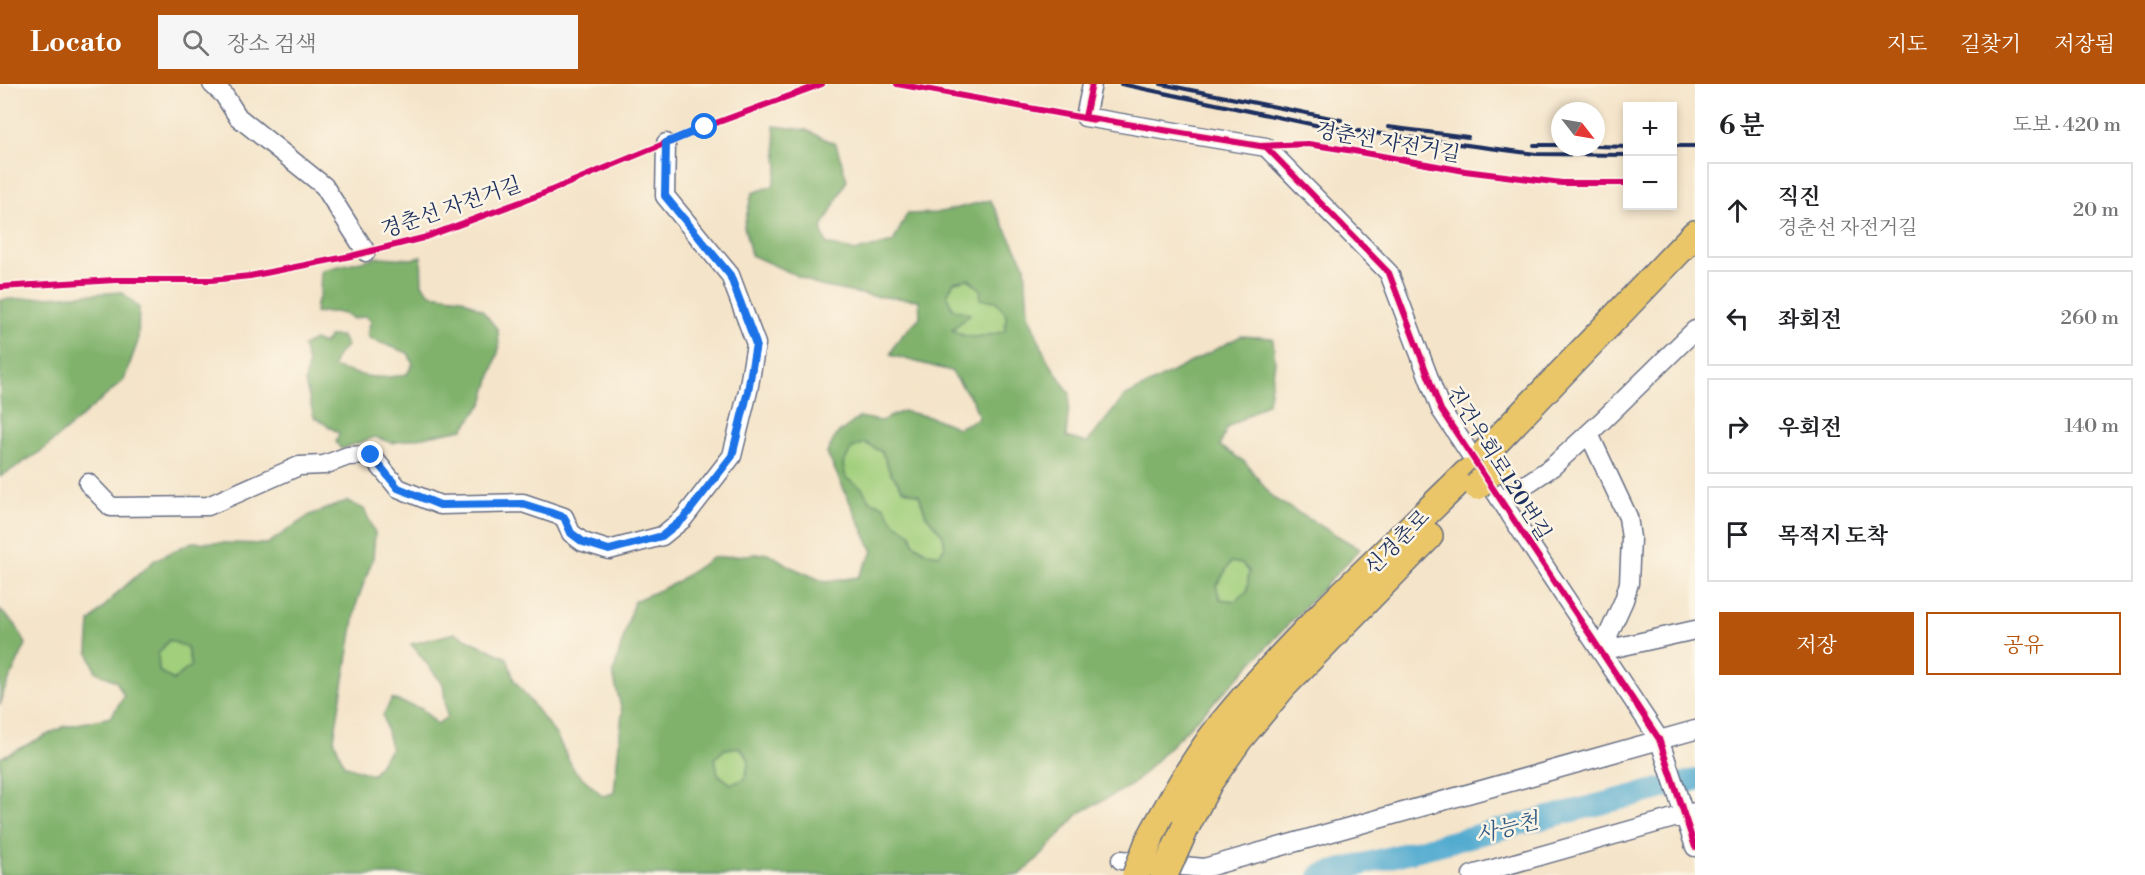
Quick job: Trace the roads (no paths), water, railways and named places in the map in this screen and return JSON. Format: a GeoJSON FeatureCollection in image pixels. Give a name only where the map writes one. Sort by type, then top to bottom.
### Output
{"type":"FeatureCollection","features":[{"type":"Feature","properties":{"kind":"highway","name":"신경춘로"},"geometry":{"type":"LineString","coordinates":[[1164,875],[1209,782],[1239,740],[1284,685],[1472,480],[1694,244]]}},
{"type":"Feature","properties":{"kind":"highway","name":"신경춘로"},"geometry":{"type":"LineString","coordinates":[[1128,868],[1149,841],[1189,770],[1232,712],[1303,635],[1472,480]]}},
{"type":"Feature","properties":{"kind":"street"},"geometry":{"type":"LineString","coordinates":[[212,84],[224,95],[238,117],[324,186],[366,252]]}},
{"type":"Feature","properties":{"kind":"street","name":"진건우회로120번길"},"geometry":{"type":"LineString","coordinates":[[1091,88],[1085,117],[1266,147],[1389,273],[1441,410],[1659,739],[1689,814],[1695,847]]}},
{"type":"Feature","properties":{"kind":"street"},"geometry":{"type":"LineString","coordinates":[[88,483],[111,507],[208,506],[298,466],[324,465],[348,456],[371,455],[398,488],[440,505],[523,504],[564,517],[571,533],[583,542],[609,550],[662,536],[683,519],[732,456],[748,391],[756,344],[730,275],[665,196],[666,143]]}},
{"type":"Feature","properties":{"kind":"street","name":"진건우회로120번길"},"geometry":{"type":"LineString","coordinates":[[1501,501],[1552,466],[1589,434],[1695,330]]}},
{"type":"Feature","properties":{"kind":"street"},"geometry":{"type":"LineString","coordinates":[[1589,434],[1628,517],[1631,538],[1629,583],[1624,600],[1601,651]]}},
{"type":"Feature","properties":{"kind":"street"},"geometry":{"type":"LineString","coordinates":[[1601,651],[1695,630]]}},
{"type":"Feature","properties":{"kind":"street"},"geometry":{"type":"LineString","coordinates":[[1128,868],[1204,868],[1695,730]]}},
{"type":"Feature","properties":{"kind":"street"},"geometry":{"type":"LineString","coordinates":[[1472,875],[1689,814]]}},
{"type":"Feature","properties":{"kind":"waterway","name":"사능천"},"geometry":{"type":"LineString","coordinates":[[1320,875],[1695,780]]}},
{"type":"Feature","properties":{"kind":"railway"},"geometry":{"type":"LineString","coordinates":[[1121,84],[1320,126],[1536,154],[1623,155]]}},
{"type":"Feature","properties":{"kind":"railway"},"geometry":{"type":"LineString","coordinates":[[1161,84],[1341,120]]}},
{"type":"Feature","properties":{"kind":"railway"},"geometry":{"type":"LineString","coordinates":[[1388,127],[1468,137]]}},
{"type":"Feature","properties":{"kind":"railway"},"geometry":{"type":"LineString","coordinates":[[1534,145],[1551,145]]}},
{"type":"Feature","properties":{"kind":"railway"},"geometry":{"type":"LineString","coordinates":[[1605,146],[1623,147]]}},
{"type":"Feature","properties":{"kind":"railway"},"geometry":{"type":"LineString","coordinates":[[1677,146],[1695,146]]}}]}
